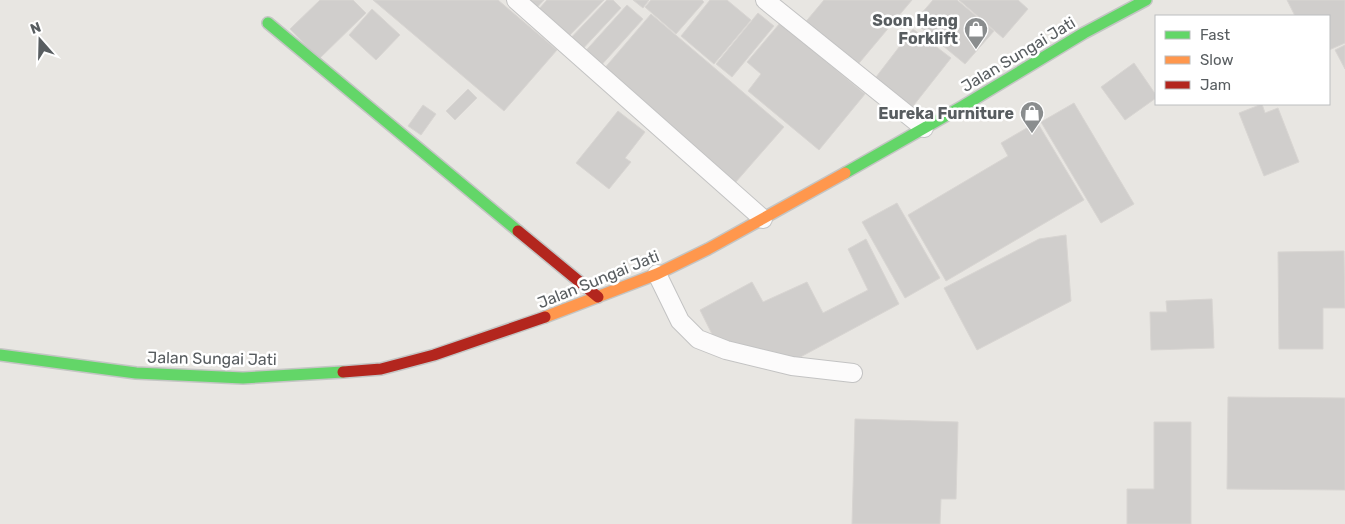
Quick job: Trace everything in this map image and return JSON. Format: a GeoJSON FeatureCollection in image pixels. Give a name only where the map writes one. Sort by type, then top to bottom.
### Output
{"type":"FeatureCollection","features":[{"type":"Feature","properties":{"kind":"main road","name":"Jalan Sungai Jati"},"geometry":{"type":"LineString","coordinates":[[0,355],[136,373],[243,378],[381,369],[443,352],[598,298],[657,274],[708,249],[963,106],[1084,33],[1146,0]]}},
{"type":"Feature","properties":{"kind":"main road"},"geometry":{"type":"LineString","coordinates":[[268,23],[598,298]]}},
{"type":"Feature","properties":{"kind":"street"},"geometry":{"type":"LineString","coordinates":[[516,0],[763,219]]}},
{"type":"Feature","properties":{"kind":"street"},"geometry":{"type":"LineString","coordinates":[[765,0],[924,128]]}},
{"type":"Feature","properties":{"kind":"street"},"geometry":{"type":"LineString","coordinates":[[657,274],[680,321],[698,339],[726,350],[792,366],[853,373]]}},
{"type":"Feature","properties":{"kind":"building"},"geometry":{"type":"Polygon","coordinates":[[[320,0],[353,0],[366,13],[319,59],[290,29],[320,0]]]}},
{"type":"Feature","properties":{"kind":"building"},"geometry":{"type":"Polygon","coordinates":[[[373,0],[498,0],[557,50],[504,111],[373,0]]]}},
{"type":"Feature","properties":{"kind":"building"},"geometry":{"type":"Polygon","coordinates":[[[517,0],[544,0],[532,13],[517,0]]]}},
{"type":"Feature","properties":{"kind":"building"},"geometry":{"type":"Polygon","coordinates":[[[547,0],[604,0],[566,39],[537,11],[547,0]]]}},
{"type":"Feature","properties":{"kind":"building"},"geometry":{"type":"Polygon","coordinates":[[[607,0],[613,0],[621,8],[578,54],[566,43],[607,0]]]}},
{"type":"Feature","properties":{"kind":"building"},"geometry":{"type":"Polygon","coordinates":[[[633,0],[649,0],[643,8],[633,0]]]}},
{"type":"Feature","properties":{"kind":"building"},"geometry":{"type":"Polygon","coordinates":[[[651,0],[702,0],[704,2],[676,34],[645,7],[651,0]]]}},
{"type":"Feature","properties":{"kind":"building"},"geometry":{"type":"Polygon","coordinates":[[[710,0],[727,0],[751,20],[714,64],[681,36],[710,0]]]}},
{"type":"Feature","properties":{"kind":"building"},"geometry":{"type":"Polygon","coordinates":[[[824,0],[912,0],[855,68],[803,25],[824,0]]]}},
{"type":"Feature","properties":{"kind":"building"},"geometry":{"type":"Polygon","coordinates":[[[933,0],[957,0],[994,31],[965,64],[914,22],[933,0]]]}},
{"type":"Feature","properties":{"kind":"building"},"geometry":{"type":"Polygon","coordinates":[[[959,0],[1018,0],[1028,9],[1003,38],[959,0]]]}},
{"type":"Feature","properties":{"kind":"building"},"geometry":{"type":"Polygon","coordinates":[[[1287,0],[1345,0],[1345,43],[1330,50],[1330,15],[1294,15],[1287,0]]]}},
{"type":"Feature","properties":{"kind":"building"},"geometry":{"type":"Polygon","coordinates":[[[627,5],[643,19],[597,70],[581,56],[627,5]]]}},
{"type":"Feature","properties":{"kind":"building"},"geometry":{"type":"Polygon","coordinates":[[[372,9],[400,35],[376,60],[349,35],[372,9]]]}},
{"type":"Feature","properties":{"kind":"building"},"geometry":{"type":"Polygon","coordinates":[[[758,13],[774,26],[732,77],[716,64],[758,13]]]}},
{"type":"Feature","properties":{"kind":"building"},"geometry":{"type":"Polygon","coordinates":[[[651,14],[784,127],[735,183],[603,70],[651,14]]]}},
{"type":"Feature","properties":{"kind":"building"},"geometry":{"type":"Polygon","coordinates":[[[780,23],[865,94],[819,150],[748,91],[761,74],[747,62],[780,23]]]}},
{"type":"Feature","properties":{"kind":"building"},"geometry":{"type":"Polygon","coordinates":[[[913,29],[951,58],[910,110],[873,81],[913,29]]]}},
{"type":"Feature","properties":{"kind":"building"},"geometry":{"type":"Polygon","coordinates":[[[1345,45],[1345,69],[1335,50],[1345,45]]]}},
{"type":"Feature","properties":{"kind":"building"},"geometry":{"type":"Polygon","coordinates":[[[1134,63],[1155,94],[1155,99],[1125,120],[1101,87],[1134,63]]]}},
{"type":"Feature","properties":{"kind":"building"},"geometry":{"type":"Polygon","coordinates":[[[468,89],[477,98],[455,120],[446,111],[468,89]]]}},
{"type":"Feature","properties":{"kind":"building"},"geometry":{"type":"Polygon","coordinates":[[[1074,103],[1134,204],[1101,223],[1041,122],[1074,103]]]}},
{"type":"Feature","properties":{"kind":"building"},"geometry":{"type":"Polygon","coordinates":[[[423,105],[436,114],[421,135],[408,126],[423,105]]]}},
{"type":"Feature","properties":{"kind":"building"},"geometry":{"type":"Polygon","coordinates":[[[1259,105],[1262,105],[1265,113],[1278,108],[1299,162],[1264,176],[1239,113],[1259,105]]]}},
{"type":"Feature","properties":{"kind":"building"},"geometry":{"type":"Polygon","coordinates":[[[618,111],[645,132],[625,158],[631,162],[609,189],[576,163],[618,111]]]}},
{"type":"Feature","properties":{"kind":"building"},"geometry":{"type":"Polygon","coordinates":[[[1037,122],[1084,200],[946,281],[908,215],[1008,156],[1001,143],[1037,122]]]}},
{"type":"Feature","properties":{"kind":"building"},"geometry":{"type":"Polygon","coordinates":[[[897,203],[940,278],[905,298],[862,222],[897,203]]]}},
{"type":"Feature","properties":{"kind":"building"},"geometry":{"type":"Polygon","coordinates":[[[1066,235],[1071,301],[977,350],[944,288],[1039,239],[1066,235]]]}},
{"type":"Feature","properties":{"kind":"building"},"geometry":{"type":"Polygon","coordinates":[[[866,239],[899,304],[793,361],[717,344],[700,310],[752,282],[763,302],[807,282],[823,313],[868,290],[848,249],[866,239]]]}},
{"type":"Feature","properties":{"kind":"building"},"geometry":{"type":"Polygon","coordinates":[[[1344,251],[1345,308],[1323,308],[1323,349],[1279,349],[1278,252],[1344,251]]]}},
{"type":"Feature","properties":{"kind":"building"},"geometry":{"type":"Polygon","coordinates":[[[1212,299],[1214,348],[1151,350],[1150,312],[1167,312],[1166,301],[1212,299]]]}},
{"type":"Feature","properties":{"kind":"building"},"geometry":{"type":"Polygon","coordinates":[[[1228,397],[1345,398],[1345,490],[1227,489],[1228,397]]]}},
{"type":"Feature","properties":{"kind":"building"},"geometry":{"type":"Polygon","coordinates":[[[855,419],[958,422],[956,499],[941,499],[940,524],[852,524],[855,419]]]}},
{"type":"Feature","properties":{"kind":"building"},"geometry":{"type":"Polygon","coordinates":[[[1154,422],[1191,422],[1191,524],[1127,524],[1127,489],[1154,489],[1154,422]]]}},
{"type":"Feature","properties":{"kind":"traffic: fast"},"geometry":{"type":"LineString","coordinates":[[845,173],[963,106],[1084,33],[1146,0]]}},
{"type":"Feature","properties":{"kind":"traffic: fast"},"geometry":{"type":"LineString","coordinates":[[268,23],[518,231]]}},
{"type":"Feature","properties":{"kind":"traffic: fast"},"geometry":{"type":"LineString","coordinates":[[0,355],[136,373],[243,378],[343,372]]}},
{"type":"Feature","properties":{"kind":"traffic: slow"},"geometry":{"type":"LineString","coordinates":[[545,317],[657,274],[708,249],[845,173]]}},
{"type":"Feature","properties":{"kind":"traffic: jam"},"geometry":{"type":"LineString","coordinates":[[518,231],[598,297]]}},
{"type":"Feature","properties":{"kind":"traffic: jam"},"geometry":{"type":"LineString","coordinates":[[343,372],[381,369],[434,355],[545,317]]}},
{"type":"Feature","properties":{"kind":"place","name":"Soon Heng Forklift"},"geometry":{"type":"Point","coordinates":[976,50]}},
{"type":"Feature","properties":{"kind":"place","name":"Eureka Furniture"},"geometry":{"type":"Point","coordinates":[1032,134]}}]}
